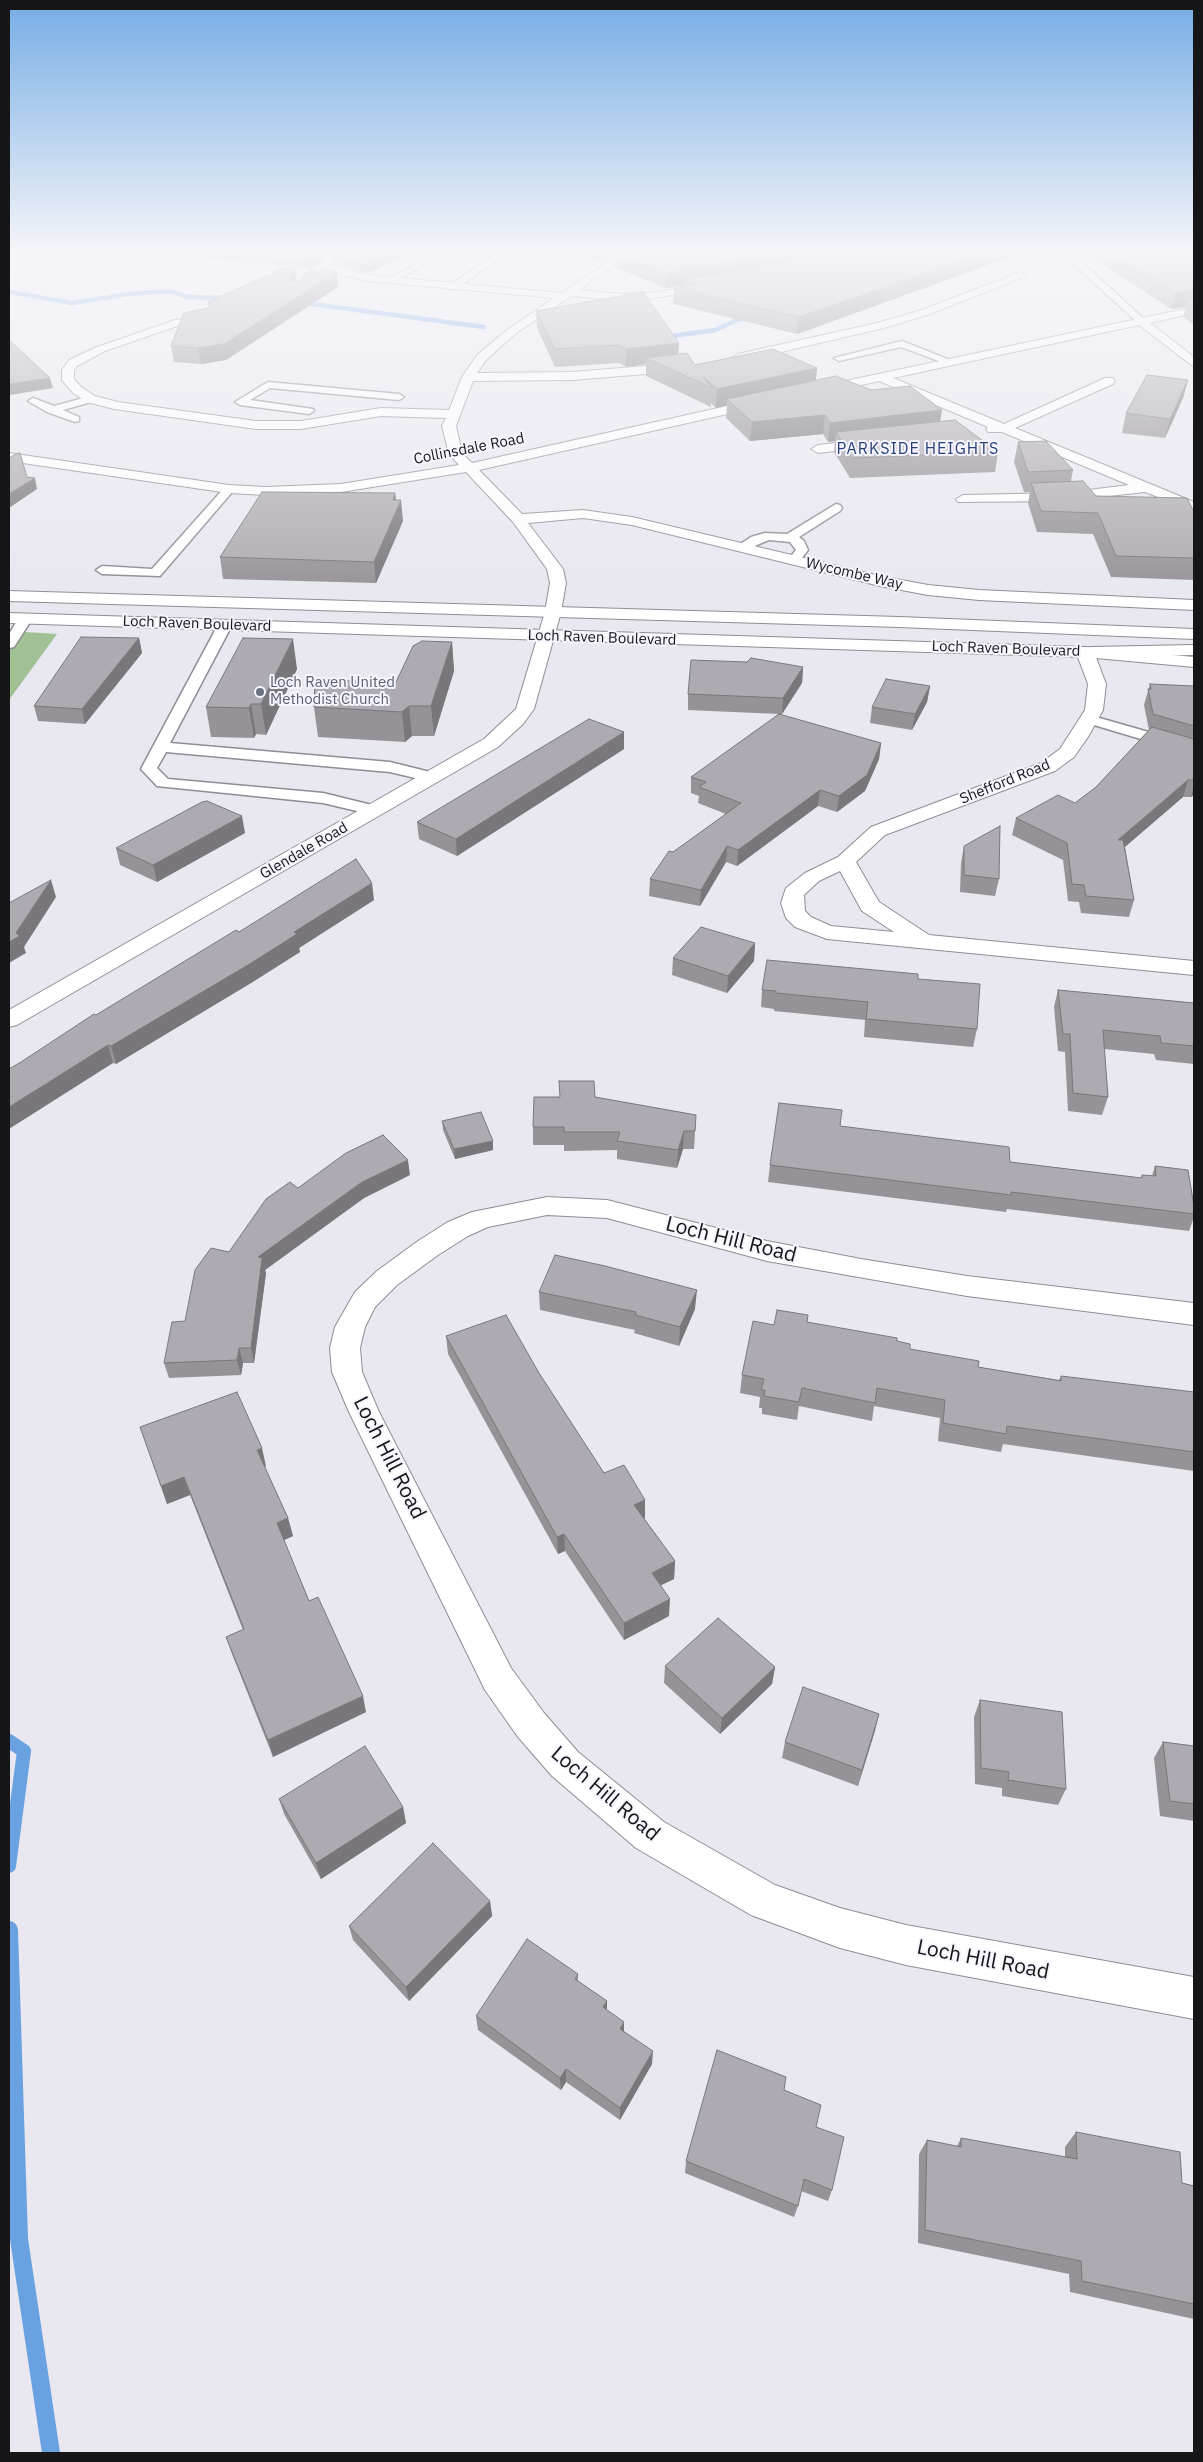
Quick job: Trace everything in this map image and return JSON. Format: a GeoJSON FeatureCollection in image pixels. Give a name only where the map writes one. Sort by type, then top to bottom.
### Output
{"type":"FeatureCollection","features":[{"type":"Feature","properties":{"kind":"street"},"geometry":{"type":"LineString","coordinates":[[69,369],[68,380],[77,390],[91,399],[162,414],[240,424],[281,426],[320,422],[380,412],[455,414]]}},
{"type":"Feature","properties":{"kind":"street","name":"Glendale Road"},"geometry":{"type":"LineString","coordinates":[[9,1020],[491,744],[517,720],[525,709],[553,612],[558,583],[555,570],[518,519],[456,454],[449,426],[468,377],[474,369]]}},
{"type":"Feature","properties":{"kind":"street"},"geometry":{"type":"LineString","coordinates":[[468,377],[605,375],[662,369]]}},
{"type":"Feature","properties":{"kind":"street"},"geometry":{"type":"LineString","coordinates":[[805,393],[918,369]]}},
{"type":"Feature","properties":{"kind":"street"},"geometry":{"type":"LineString","coordinates":[[880,377],[1194,507]]}},
{"type":"Feature","properties":{"kind":"street"},"geometry":{"type":"LineString","coordinates":[[975,431],[1005,428],[1109,381]]}},
{"type":"Feature","properties":{"kind":"street","name":"Collinsdale Road"},"geometry":{"type":"LineString","coordinates":[[9,457],[229,489],[266,491],[341,488],[468,468],[776,399]]}},
{"type":"Feature","properties":{"kind":"street"},"geometry":{"type":"LineString","coordinates":[[818,450],[887,442]]}},
{"type":"Feature","properties":{"kind":"street"},"geometry":{"type":"LineString","coordinates":[[963,499],[1064,497],[1148,487]]}},
{"type":"Feature","properties":{"kind":"street","name":"Wycombe Way"},"geometry":{"type":"LineString","coordinates":[[518,519],[566,514],[594,514],[632,521],[898,584],[950,592],[1194,605]]}},
{"type":"Feature","properties":{"kind":"street","name":"Loch Raven Boulevard"},"geometry":{"type":"LineString","coordinates":[[9,596],[1096,629],[1194,634]]}},
{"type":"Feature","properties":{"kind":"street"},"geometry":{"type":"LineString","coordinates":[[9,605],[27,597]]}},
{"type":"Feature","properties":{"kind":"street","name":"Loch Raven Boulevard"},"geometry":{"type":"LineString","coordinates":[[17,619],[1085,652],[1194,662]]}},
{"type":"Feature","properties":{"kind":"street"},"geometry":{"type":"LineString","coordinates":[[1085,652],[1194,650]]}},
{"type":"Feature","properties":{"kind":"street","name":"Shefford Road"},"geometry":{"type":"LineString","coordinates":[[1085,652],[1097,684],[1094,710],[1067,754],[1048,767],[878,831],[845,861],[812,877],[794,893],[792,903],[794,914],[803,922],[826,932],[1194,968]]}},
{"type":"Feature","properties":{"kind":"street","name":"Shefford Road"},"geometry":{"type":"LineString","coordinates":[[845,861],[870,906],[927,943]]}},
{"type":"Feature","properties":{"kind":"street","name":"Loch Hill Road"},"geometry":{"type":"LineString","coordinates":[[1194,1314],[967,1286],[861,1269],[766,1251],[608,1209],[547,1206],[482,1219],[458,1229],[428,1248],[387,1278],[365,1300],[350,1327],[345,1348],[347,1372],[364,1412],[498,1679],[531,1725],[565,1764],[650,1835],[765,1901],[840,1928],[906,1945],[1194,1998]]}},
{"type":"Feature","properties":{"kind":"lane"},"geometry":{"type":"LineString","coordinates":[[320,422],[309,411],[240,402],[268,385],[399,397]]}},
{"type":"Feature","properties":{"kind":"lane"},"geometry":{"type":"LineString","coordinates":[[309,411],[332,391]]}},
{"type":"Feature","properties":{"kind":"lane"},"geometry":{"type":"LineString","coordinates":[[51,410],[91,399]]}},
{"type":"Feature","properties":{"kind":"lane"},"geometry":{"type":"LineString","coordinates":[[33,400],[51,410],[75,419]]}},
{"type":"Feature","properties":{"kind":"lane"},"geometry":{"type":"LineString","coordinates":[[102,570],[155,573],[229,489]]}},
{"type":"Feature","properties":{"kind":"lane"},"geometry":{"type":"LineString","coordinates":[[789,538],[836,508]]}},
{"type":"Feature","properties":{"kind":"lane"},"geometry":{"type":"LineString","coordinates":[[742,547],[755,540],[769,536],[789,538],[800,544],[802,550],[794,560]]}},
{"type":"Feature","properties":{"kind":"lane"},"geometry":{"type":"LineString","coordinates":[[9,644],[17,619]]}},
{"type":"Feature","properties":{"kind":"lane"},"geometry":{"type":"LineString","coordinates":[[225,625],[148,769],[163,783],[323,798],[374,810]]}},
{"type":"Feature","properties":{"kind":"lane"},"geometry":{"type":"LineString","coordinates":[[1089,719],[1194,750]]}},
{"type":"Feature","properties":{"kind":"lane"},"geometry":{"type":"LineString","coordinates":[[159,747],[390,767],[432,777]]}},
{"type":"Feature","properties":{"kind":"green space"},"geometry":{"type":"Polygon","coordinates":[[[9,631],[57,634],[9,700],[9,631]]]}},
{"type":"Feature","properties":{"kind":"building"},"geometry":{"type":"Polygon","coordinates":[[[9,369],[40,369],[50,378],[9,384],[9,369]]]}},
{"type":"Feature","properties":{"kind":"building"},"geometry":{"type":"Polygon","coordinates":[[[670,369],[813,369],[717,389],[703,377],[712,388],[670,369]]]}},
{"type":"Feature","properties":{"kind":"building"},"geometry":{"type":"Polygon","coordinates":[[[1147,375],[1188,380],[1170,419],[1126,413],[1147,375]]]}},
{"type":"Feature","properties":{"kind":"building"},"geometry":{"type":"Polygon","coordinates":[[[836,376],[871,390],[910,386],[942,410],[830,423],[825,415],[752,422],[727,399],[836,376]]]}},
{"type":"Feature","properties":{"kind":"building"},"geometry":{"type":"Polygon","coordinates":[[[955,420],[998,452],[852,458],[836,432],[955,420]]]}},
{"type":"Feature","properties":{"kind":"building"},"geometry":{"type":"Polygon","coordinates":[[[1046,441],[1073,470],[1028,472],[1018,442],[1046,441]]]}},
{"type":"Feature","properties":{"kind":"building"},"geometry":{"type":"Polygon","coordinates":[[[20,453],[27,477],[35,478],[9,494],[9,458],[20,453]]]}},
{"type":"Feature","properties":{"kind":"building"},"geometry":{"type":"Polygon","coordinates":[[[1083,481],[1096,496],[1187,498],[1194,512],[1194,558],[1116,556],[1098,513],[1041,511],[1031,483],[1083,481]]]}},
{"type":"Feature","properties":{"kind":"building"},"geometry":{"type":"Polygon","coordinates":[[[262,492],[395,493],[393,500],[401,500],[374,562],[220,557],[262,492]]]}},
{"type":"Feature","properties":{"kind":"building"},"geometry":{"type":"Polygon","coordinates":[[[81,637],[139,638],[82,709],[34,706],[81,637]]]}},
{"type":"Feature","properties":{"kind":"building"},"geometry":{"type":"Polygon","coordinates":[[[243,638],[293,639],[261,704],[251,704],[249,708],[206,707],[243,638]]]}},
{"type":"Feature","properties":{"kind":"building"},"geometry":{"type":"Polygon","coordinates":[[[422,641],[452,642],[431,706],[409,706],[402,712],[314,707],[315,680],[396,682],[413,646],[422,641]]]}},
{"type":"Feature","properties":{"kind":"building"},"geometry":{"type":"Polygon","coordinates":[[[751,658],[803,667],[783,698],[688,694],[691,660],[747,662],[751,658]]]}},
{"type":"Feature","properties":{"kind":"building"},"geometry":{"type":"Polygon","coordinates":[[[886,679],[930,686],[915,714],[872,707],[886,679]]]}},
{"type":"Feature","properties":{"kind":"building"},"geometry":{"type":"Polygon","coordinates":[[[1150,684],[1194,686],[1194,726],[1153,714],[1148,689],[1151,689],[1150,684]]]}},
{"type":"Feature","properties":{"kind":"building"},"geometry":{"type":"Polygon","coordinates":[[[779,714],[881,743],[867,775],[839,796],[820,790],[738,850],[727,846],[701,890],[650,879],[669,851],[673,852],[741,803],[699,787],[706,782],[691,777],[779,714]]]}},
{"type":"Feature","properties":{"kind":"building"},"geometry":{"type":"Polygon","coordinates":[[[589,719],[624,732],[456,839],[417,822],[589,719]]]}},
{"type":"Feature","properties":{"kind":"building"},"geometry":{"type":"Polygon","coordinates":[[[1152,727],[1194,739],[1194,780],[1188,780],[1118,840],[1123,840],[1134,900],[1086,896],[1084,885],[1072,884],[1067,843],[1016,818],[1058,795],[1075,803],[1096,787],[1152,727]]]}},
{"type":"Feature","properties":{"kind":"building"},"geometry":{"type":"Polygon","coordinates":[[[207,801],[242,816],[153,865],[116,848],[202,802],[207,801]]]}},
{"type":"Feature","properties":{"kind":"building"},"geometry":{"type":"Polygon","coordinates":[[[1000,826],[999,879],[964,875],[964,846],[1000,826]]]}},
{"type":"Feature","properties":{"kind":"building"},"geometry":{"type":"Polygon","coordinates":[[[356,859],[372,883],[294,932],[297,934],[248,965],[111,1046],[108,1045],[9,1107],[9,1069],[94,1014],[96,1015],[236,930],[239,932],[356,859]]]}},
{"type":"Feature","properties":{"kind":"building"},"geometry":{"type":"Polygon","coordinates":[[[51,880],[16,933],[20,936],[9,942],[9,903],[51,880]]]}},
{"type":"Feature","properties":{"kind":"building"},"geometry":{"type":"Polygon","coordinates":[[[701,927],[755,943],[728,976],[673,958],[701,927]]]}},
{"type":"Feature","properties":{"kind":"building"},"geometry":{"type":"Polygon","coordinates":[[[767,960],[918,974],[918,979],[980,984],[977,1029],[866,1019],[868,1002],[762,990],[767,960]]]}},
{"type":"Feature","properties":{"kind":"building"},"geometry":{"type":"Polygon","coordinates":[[[1058,990],[1194,1003],[1194,1046],[1161,1043],[1160,1036],[1103,1030],[1108,1097],[1073,1093],[1070,1034],[1063,1034],[1058,990]]]}},
{"type":"Feature","properties":{"kind":"building"},"geometry":{"type":"Polygon","coordinates":[[[559,1081],[594,1081],[595,1097],[696,1115],[695,1131],[684,1131],[678,1150],[617,1141],[620,1132],[564,1132],[564,1127],[533,1127],[534,1097],[560,1097],[559,1081]]]}},
{"type":"Feature","properties":{"kind":"building"},"geometry":{"type":"Polygon","coordinates":[[[779,1103],[842,1110],[840,1126],[1009,1147],[1010,1162],[1142,1178],[1142,1175],[1156,1176],[1155,1166],[1188,1170],[1194,1214],[1011,1192],[1011,1195],[770,1165],[779,1103]]]}},
{"type":"Feature","properties":{"kind":"building"},"geometry":{"type":"Polygon","coordinates":[[[481,1112],[493,1141],[454,1149],[442,1121],[481,1112]]]}},
{"type":"Feature","properties":{"kind":"building"},"geometry":{"type":"Polygon","coordinates":[[[383,1135],[408,1160],[362,1182],[258,1257],[262,1258],[251,1348],[239,1348],[237,1360],[164,1363],[172,1322],[185,1321],[195,1270],[211,1248],[229,1252],[266,1199],[290,1182],[298,1188],[346,1153],[383,1135]]]}},
{"type":"Feature","properties":{"kind":"building"},"geometry":{"type":"Polygon","coordinates":[[[555,1255],[697,1290],[680,1327],[635,1315],[636,1312],[539,1292],[555,1255]]]}},
{"type":"Feature","properties":{"kind":"building"},"geometry":{"type":"Polygon","coordinates":[[[777,1310],[808,1315],[807,1322],[897,1338],[897,1341],[910,1344],[910,1349],[979,1361],[978,1367],[1061,1381],[1061,1376],[1194,1392],[1194,1452],[1007,1426],[1006,1434],[943,1423],[945,1400],[877,1388],[875,1403],[802,1388],[799,1402],[764,1396],[765,1390],[761,1390],[764,1379],[742,1375],[753,1321],[774,1325],[777,1310]]]}},
{"type":"Feature","properties":{"kind":"building"},"geometry":{"type":"Polygon","coordinates":[[[506,1315],[539,1373],[604,1473],[624,1465],[645,1500],[634,1505],[675,1561],[652,1573],[670,1599],[624,1623],[564,1534],[557,1537],[446,1336],[506,1315]]]}},
{"type":"Feature","properties":{"kind":"building"},"geometry":{"type":"Polygon","coordinates":[[[237,1392],[262,1448],[257,1450],[288,1518],[277,1523],[309,1601],[318,1597],[363,1696],[268,1740],[226,1637],[244,1629],[184,1477],[161,1486],[140,1427],[237,1392]]]}},
{"type":"Feature","properties":{"kind":"building"},"geometry":{"type":"Polygon","coordinates":[[[718,1618],[775,1667],[722,1718],[665,1666],[718,1618]]]}},
{"type":"Feature","properties":{"kind":"building"},"geometry":{"type":"Polygon","coordinates":[[[803,1687],[879,1714],[862,1770],[785,1742],[803,1687]]]}},
{"type":"Feature","properties":{"kind":"building"},"geometry":{"type":"Polygon","coordinates":[[[980,1700],[1062,1712],[1066,1789],[1008,1780],[1009,1772],[981,1768],[980,1700]]]}},
{"type":"Feature","properties":{"kind":"building"},"geometry":{"type":"Polygon","coordinates":[[[1163,1742],[1194,1746],[1194,1804],[1170,1801],[1163,1742]]]}},
{"type":"Feature","properties":{"kind":"building"},"geometry":{"type":"Polygon","coordinates":[[[365,1746],[403,1807],[316,1863],[279,1799],[365,1746]]]}},
{"type":"Feature","properties":{"kind":"building"},"geometry":{"type":"Polygon","coordinates":[[[433,1843],[490,1901],[406,1987],[349,1926],[433,1843]]]}},
{"type":"Feature","properties":{"kind":"building"},"geometry":{"type":"Polygon","coordinates":[[[527,1939],[578,1974],[575,1979],[607,2001],[603,2007],[624,2022],[620,2029],[653,2051],[620,2108],[566,2069],[560,2078],[476,2016],[527,1939]]]}},
{"type":"Feature","properties":{"kind":"building"},"geometry":{"type":"Polygon","coordinates":[[[717,2050],[786,2077],[784,2090],[821,2105],[816,2127],[844,2137],[832,2190],[804,2179],[798,2206],[686,2161],[717,2050]]]}},
{"type":"Feature","properties":{"kind":"building"},"geometry":{"type":"Polygon","coordinates":[[[1076,2132],[1180,2152],[1182,2183],[1194,2186],[1194,2304],[1082,2281],[1081,2261],[925,2230],[927,2140],[961,2147],[961,2138],[1077,2159],[1076,2132]]]}},
{"type":"Feature","properties":{"kind":"waterway"},"geometry":{"type":"LineString","coordinates":[[9,1741],[24,1751],[9,1866]]}},
{"type":"Feature","properties":{"kind":"waterway"},"geometry":{"type":"LineString","coordinates":[[9,1930],[19,2239],[51,2453]]}},
{"type":"Feature","properties":{"kind":"place","name":"Loch Raven United Methodist Church"},"geometry":{"type":"Point","coordinates":[260,692]}},
{"type":"Feature","properties":{"kind":"district","name":"PARKSIDE HEIGHTS"},"geometry":{"type":"Point","coordinates":[918,449]}}]}
